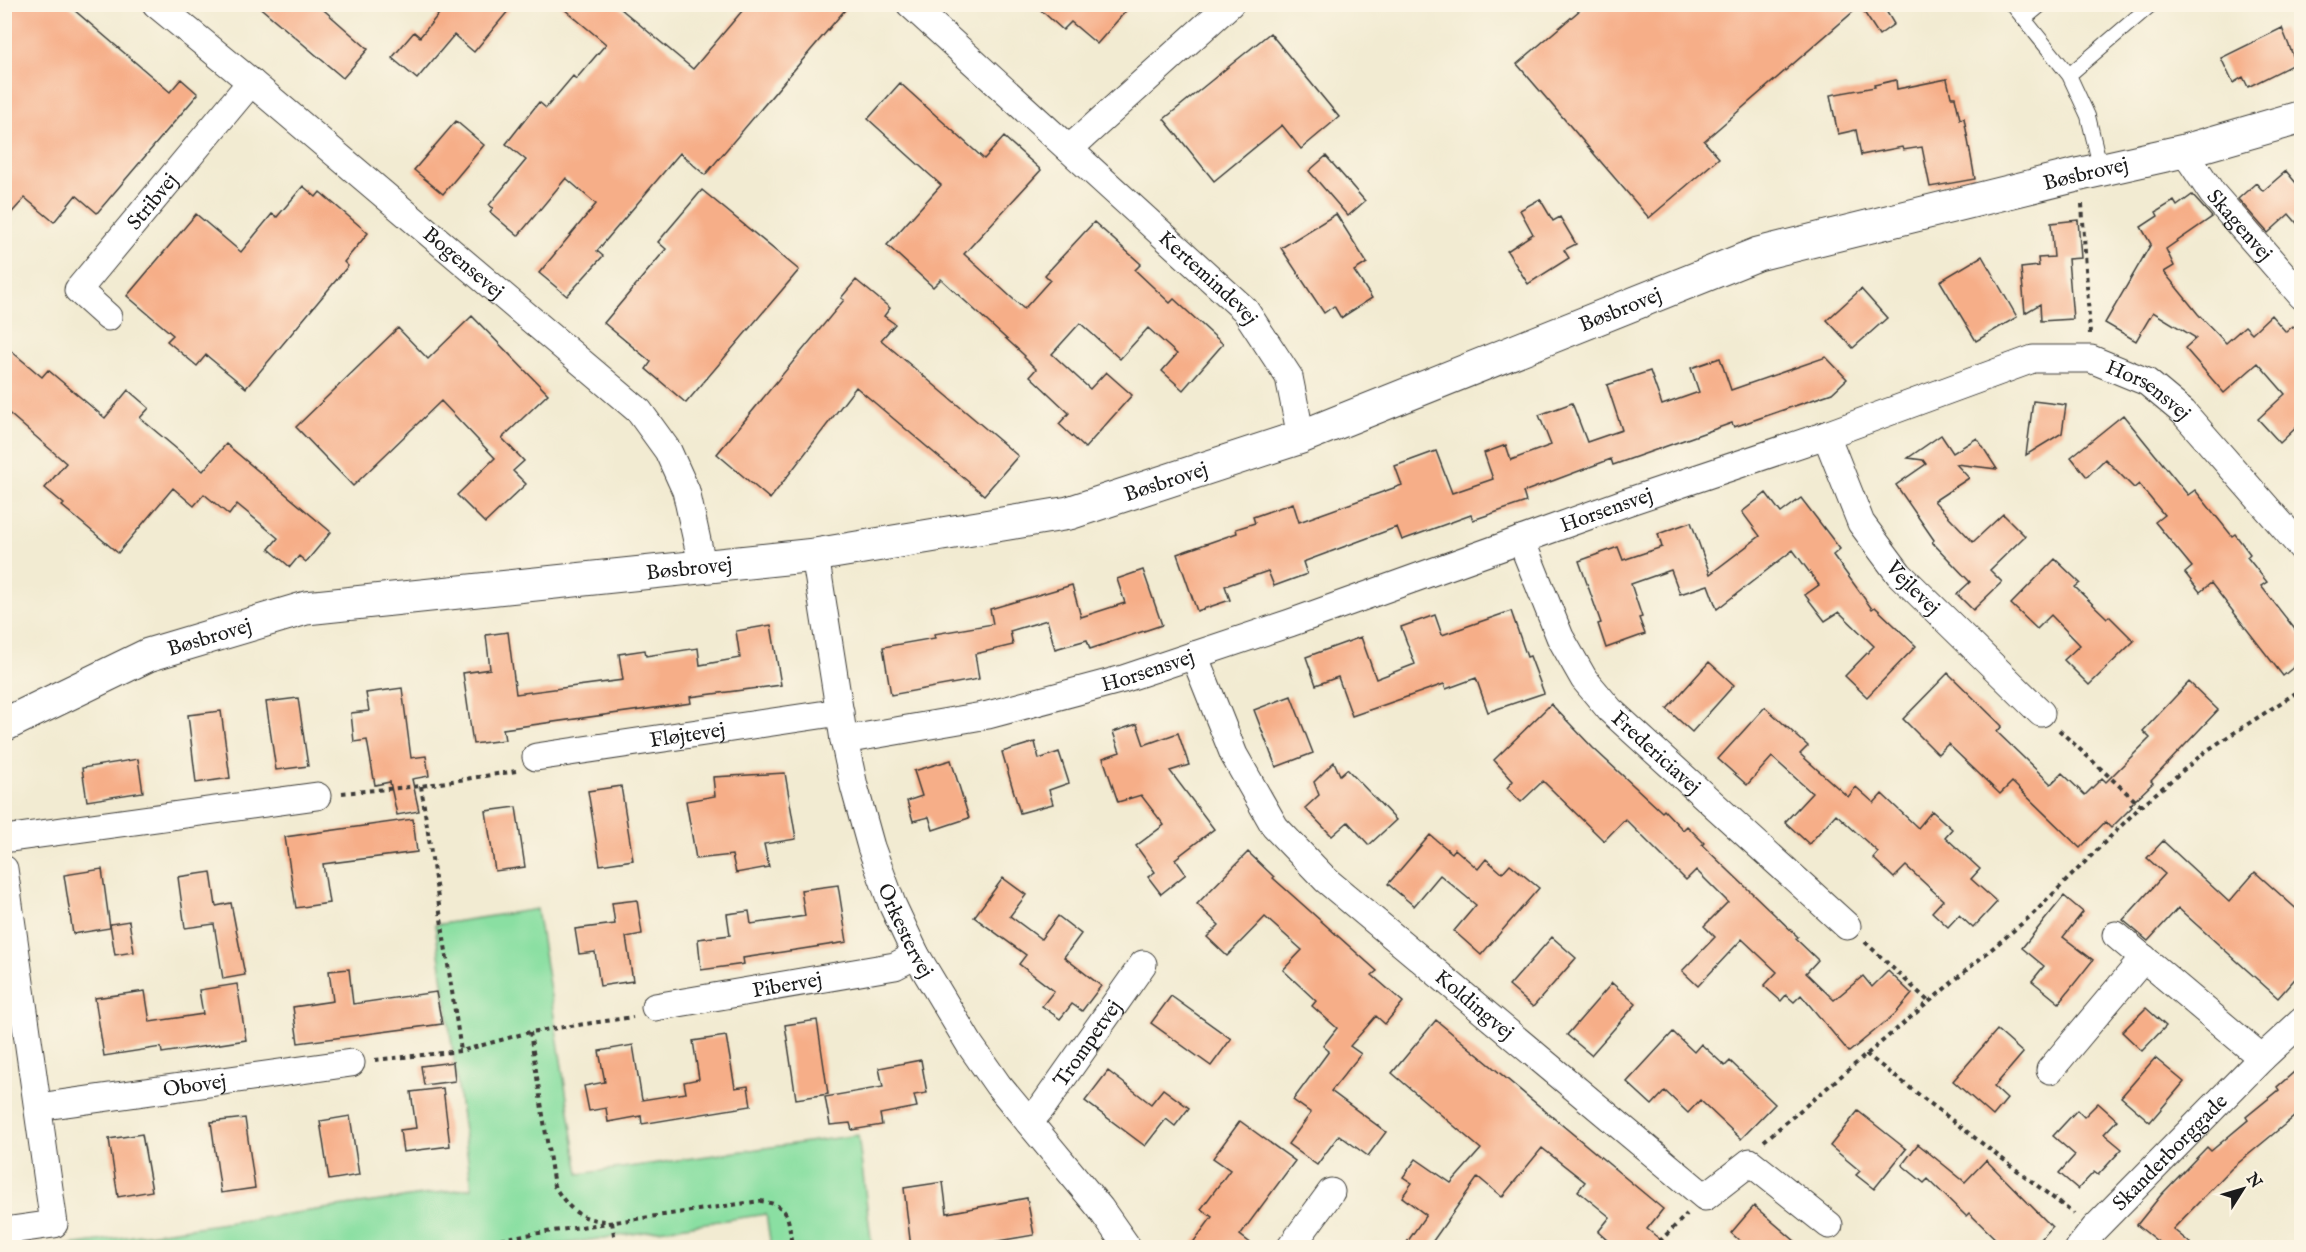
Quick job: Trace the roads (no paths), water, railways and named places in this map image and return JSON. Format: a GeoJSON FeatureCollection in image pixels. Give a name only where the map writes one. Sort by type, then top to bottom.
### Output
{"type":"FeatureCollection","features":[{"type":"Feature","properties":{"kind":"street","name":"Bogensevej"},"geometry":{"type":"LineString","coordinates":[[156,4],[639,411],[668,451],[686,491],[703,568]]}},
{"type":"Feature","properties":{"kind":"street","name":"Kertemindevej"},"geometry":{"type":"LineString","coordinates":[[910,4],[1245,310],[1289,377],[1301,438]]}},
{"type":"Feature","properties":{"kind":"street"},"geometry":{"type":"LineString","coordinates":[[1070,149],[1230,4]]}},
{"type":"Feature","properties":{"kind":"street","name":"Stribvej"},"geometry":{"type":"LineString","coordinates":[[108,317],[78,290],[251,82]]}},
{"type":"Feature","properties":{"kind":"street","name":"Bøsbrovej"},"geometry":{"type":"LineString","coordinates":[[4,725],[148,655],[306,608],[815,555],[1069,513],[1301,438],[1758,254],[2184,151],[2301,117]]}},
{"type":"Feature","properties":{"kind":"street","name":"Skagenvej"},"geometry":{"type":"LineString","coordinates":[[2184,151],[2212,193],[2301,296]]}},
{"type":"Feature","properties":{"kind":"street","name":"Horsensvej"},"geometry":{"type":"LineString","coordinates":[[843,740],[988,715],[1123,679],[1290,623],[1521,540],[1826,435],[2032,359],[2091,359],[2147,381],[2183,412],[2301,548]]}},
{"type":"Feature","properties":{"kind":"street","name":"Vejlevej"},"geometry":{"type":"LineString","coordinates":[[1826,435],[1861,523],[1899,574],[2041,713]]}},
{"type":"Feature","properties":{"kind":"street","name":"Fredericiavej"},"geometry":{"type":"LineString","coordinates":[[1521,540],[1560,637],[1584,679],[1619,718],[1847,926]]}},
{"type":"Feature","properties":{"kind":"street","name":"Orkestervej"},"geometry":{"type":"LineString","coordinates":[[815,555],[843,740],[871,847],[892,904],[916,955],[970,1045],[998,1085],[1100,1208],[1128,1248]]}},
{"type":"Feature","properties":{"kind":"street","name":"Koldingvej"},"geometry":{"type":"LineString","coordinates":[[1194,655],[1234,755],[1275,827],[1326,880],[1705,1197],[1750,1162],[1829,1225]]}},
{"type":"Feature","properties":{"kind":"street","name":"Fløjtevej"},"geometry":{"type":"LineString","coordinates":[[536,757],[840,712]]}},
{"type":"Feature","properties":{"kind":"street"},"geometry":{"type":"LineString","coordinates":[[4,839],[317,796]]}},
{"type":"Feature","properties":{"kind":"street"},"geometry":{"type":"LineString","coordinates":[[4,869],[10,942],[38,1107],[54,1224],[4,1231]]}},
{"type":"Feature","properties":{"kind":"street"},"geometry":{"type":"LineString","coordinates":[[2116,935],[2262,1058]]}},
{"type":"Feature","properties":{"kind":"street","name":"Pibervej"},"geometry":{"type":"LineString","coordinates":[[655,1007],[895,966],[916,955]]}},
{"type":"Feature","properties":{"kind":"street"},"geometry":{"type":"LineString","coordinates":[[2050,1070],[2144,958]]}},
{"type":"Feature","properties":{"kind":"street","name":"Trompetvej"},"geometry":{"type":"LineString","coordinates":[[1029,1122],[1043,1106],[1143,964]]}},
{"type":"Feature","properties":{"kind":"street","name":"Skanderborggade"},"geometry":{"type":"LineString","coordinates":[[2086,1238],[2301,1021]]}},
{"type":"Feature","properties":{"kind":"street","name":"Obovej"},"geometry":{"type":"LineString","coordinates":[[38,1107],[351,1063]]}},
{"type":"Feature","properties":{"kind":"street"},"geometry":{"type":"LineString","coordinates":[[1290,1248],[1331,1192]]}},
{"type":"Feature","properties":{"kind":"lane"},"geometry":{"type":"LineString","coordinates":[[2012,4],[2069,75],[2088,116],[2091,172]]}},
{"type":"Feature","properties":{"kind":"lane"},"geometry":{"type":"LineString","coordinates":[[2024,19],[2042,4]]}},
{"type":"Feature","properties":{"kind":"lane"},"geometry":{"type":"LineString","coordinates":[[2069,75],[2152,4]]}}]}
